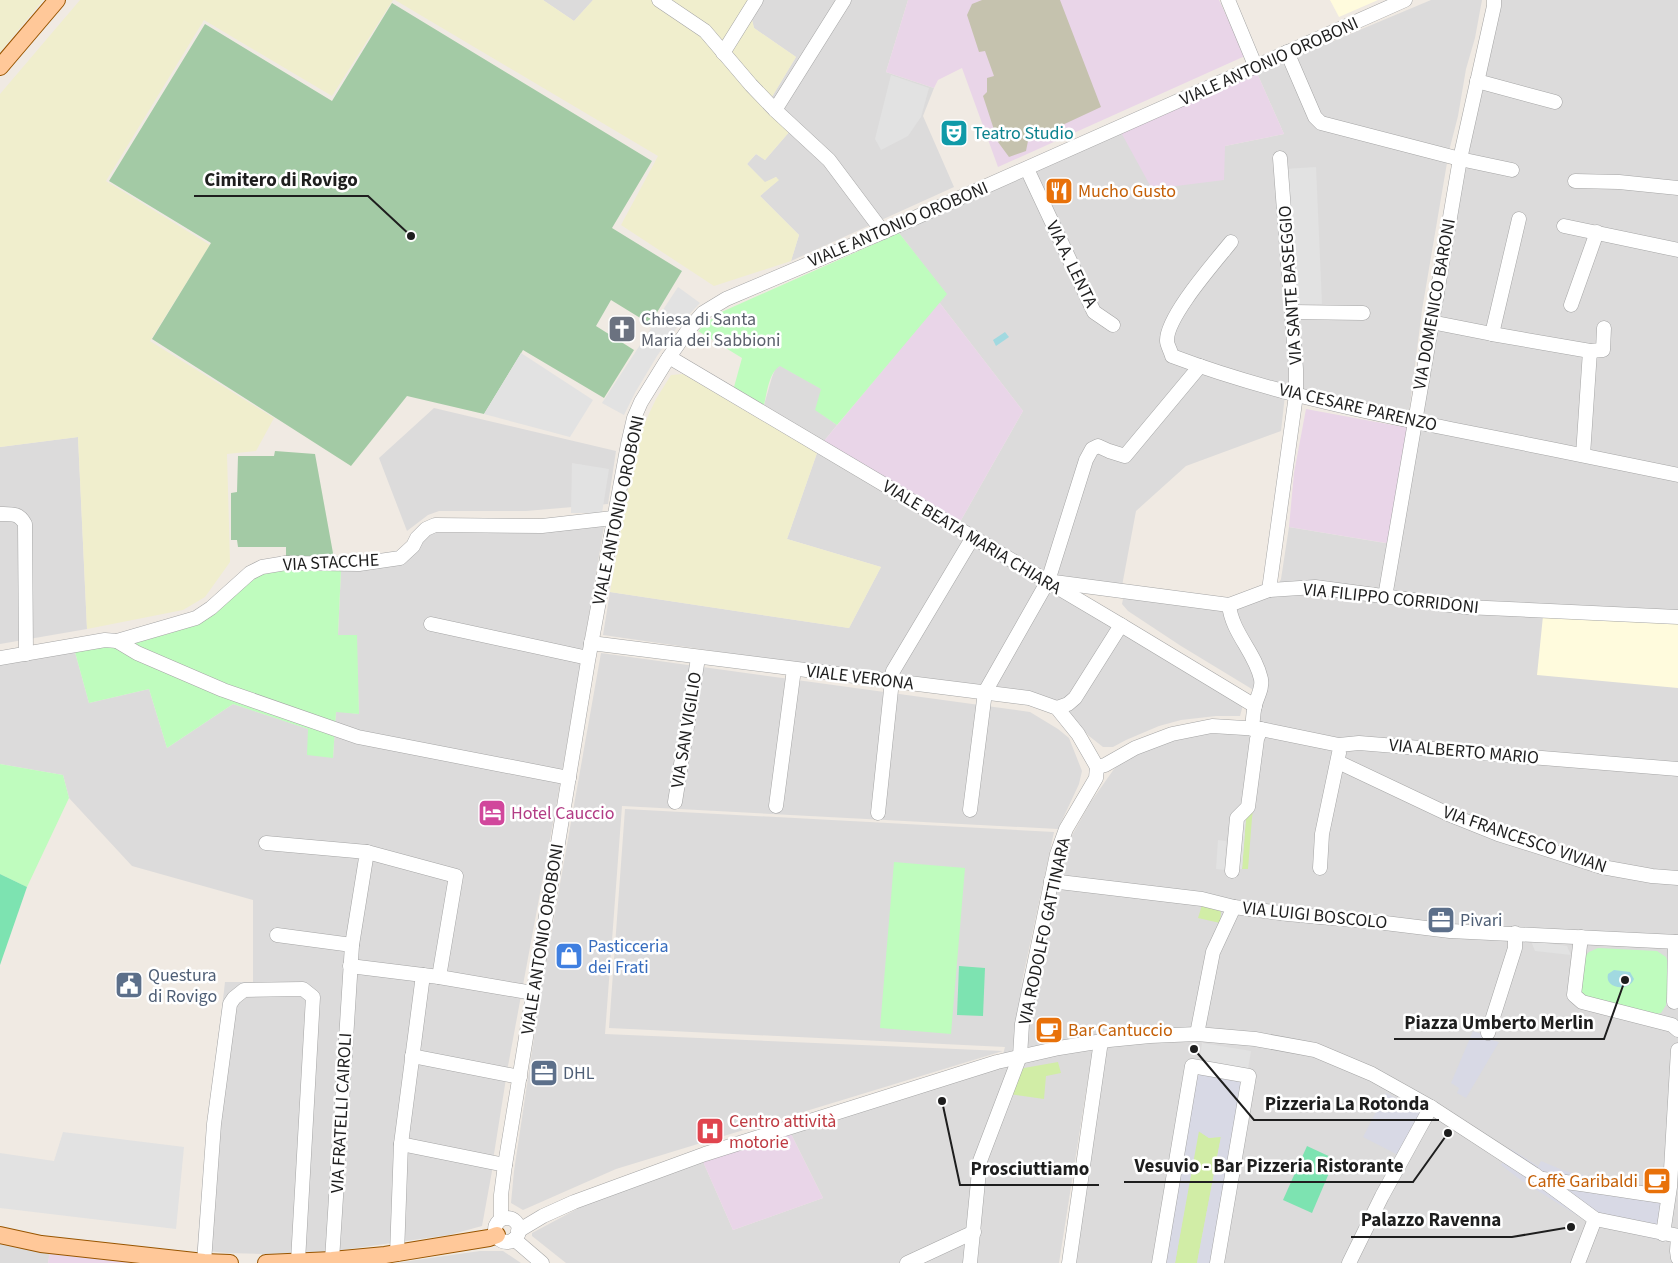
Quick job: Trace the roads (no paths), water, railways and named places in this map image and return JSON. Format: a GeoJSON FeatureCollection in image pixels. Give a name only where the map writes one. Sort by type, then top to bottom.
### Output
{"type":"FeatureCollection","features":[{"type":"Feature","properties":{"kind":"main road"},"geometry":{"type":"LineString","coordinates":[[0,67],[57,0]]}},
{"type":"Feature","properties":{"kind":"main road"},"geometry":{"type":"LineString","coordinates":[[0,1235],[41,1244],[204,1262],[230,1263]]}},
{"type":"Feature","properties":{"kind":"main road"},"geometry":{"type":"LineString","coordinates":[[266,1263],[351,1260],[397,1254],[497,1235]]}},
{"type":"Feature","properties":{"kind":"street"},"geometry":{"type":"LineString","coordinates":[[659,0],[705,31],[775,110],[829,160],[883,232]]}},
{"type":"Feature","properties":{"kind":"street"},"geometry":{"type":"LineString","coordinates":[[724,53],[756,0]]}},
{"type":"Feature","properties":{"kind":"street"},"geometry":{"type":"LineString","coordinates":[[775,110],[844,0]]}},
{"type":"Feature","properties":{"kind":"street"},"geometry":{"type":"LineString","coordinates":[[1228,0],[1256,66]]}},
{"type":"Feature","properties":{"kind":"street","name":"VIALE ANTONIO OROBONI"},"geometry":{"type":"LineString","coordinates":[[501,1219],[500,1195],[588,658],[623,463],[634,418],[641,402],[688,330],[703,313],[713,306],[1405,0]]}},
{"type":"Feature","properties":{"kind":"street","name":"VIA DOMENICO BARONI"},"geometry":{"type":"LineString","coordinates":[[1385,596],[1460,159],[1494,0]]}},
{"type":"Feature","properties":{"kind":"street"},"geometry":{"type":"LineString","coordinates":[[1287,52],[1315,117],[1321,123],[1460,159],[1512,170]]}},
{"type":"Feature","properties":{"kind":"street"},"geometry":{"type":"LineString","coordinates":[[1477,81],[1555,102]]}},
{"type":"Feature","properties":{"kind":"street","name":"VIA SANTE BASEGGIO"},"geometry":{"type":"LineString","coordinates":[[1269,590],[1296,395],[1296,369],[1280,158]]}},
{"type":"Feature","properties":{"kind":"street","name":"VIA A. LENTA"},"geometry":{"type":"LineString","coordinates":[[1026,169],[1094,312],[1113,325]]}},
{"type":"Feature","properties":{"kind":"street"},"geometry":{"type":"LineString","coordinates":[[1575,181],[1619,182],[1678,188]]}},
{"type":"Feature","properties":{"kind":"street"},"geometry":{"type":"LineString","coordinates":[[1492,334],[1519,218]]}},
{"type":"Feature","properties":{"kind":"street"},"geometry":{"type":"LineString","coordinates":[[1564,226],[1678,250]]}},
{"type":"Feature","properties":{"kind":"street"},"geometry":{"type":"LineString","coordinates":[[1571,305],[1597,232]]}},
{"type":"Feature","properties":{"kind":"street","name":"VIA CESARE PARENZO"},"geometry":{"type":"LineString","coordinates":[[1230,242],[1173,319],[1167,340],[1172,356],[1296,395],[1678,475]]}},
{"type":"Feature","properties":{"kind":"street"},"geometry":{"type":"LineString","coordinates":[[1292,312],[1363,313]]}},
{"type":"Feature","properties":{"kind":"street"},"geometry":{"type":"LineString","coordinates":[[1431,322],[1590,351],[1603,350],[1604,328]]}},
{"type":"Feature","properties":{"kind":"street"},"geometry":{"type":"LineString","coordinates":[[1583,456],[1590,351]]}},
{"type":"Feature","properties":{"kind":"street","name":"VIALE BEATA MARIA CHIARA"},"geometry":{"type":"LineString","coordinates":[[670,357],[1121,624],[1255,706]]}},
{"type":"Feature","properties":{"kind":"street"},"geometry":{"type":"LineString","coordinates":[[970,810],[985,692],[1048,581],[1086,460],[1092,449],[1098,446],[1125,456],[1200,366]]}},
{"type":"Feature","properties":{"kind":"street"},"geometry":{"type":"LineString","coordinates":[[0,514],[15,514],[25,524],[26,654]]}},
{"type":"Feature","properties":{"kind":"street","name":"VIA STACCHE"},"geometry":{"type":"LineString","coordinates":[[0,658],[105,640],[117,641],[196,618],[211,608],[250,572],[262,567],[286,563],[359,564],[400,558],[413,546],[417,538],[426,529],[435,525],[542,526],[613,518]]}},
{"type":"Feature","properties":{"kind":"street"},"geometry":{"type":"LineString","coordinates":[[878,812],[894,671],[973,537]]}},
{"type":"Feature","properties":{"kind":"street","name":"VIA FILIPPO CORRIDONI"},"geometry":{"type":"LineString","coordinates":[[1048,581],[1229,605],[1269,590],[1315,587],[1465,607],[1678,617]]}},
{"type":"Feature","properties":{"kind":"street"},"geometry":{"type":"LineString","coordinates":[[1229,605],[1235,627],[1254,656],[1262,681],[1255,706],[1257,739],[1248,807],[1237,818],[1232,871]]}},
{"type":"Feature","properties":{"kind":"street"},"geometry":{"type":"LineString","coordinates":[[431,624],[588,658]]}},
{"type":"Feature","properties":{"kind":"street"},"geometry":{"type":"LineString","coordinates":[[1121,624],[1075,698],[1068,704],[1057,708],[1078,734],[1097,767],[1105,765],[1135,748],[1172,734],[1212,726],[1257,729]]}},
{"type":"Feature","properties":{"kind":"street"},"geometry":{"type":"LineString","coordinates":[[117,641],[137,653],[223,690],[358,737],[569,778]]}},
{"type":"Feature","properties":{"kind":"street","name":"VIALE VERONA"},"geometry":{"type":"LineString","coordinates":[[591,643],[698,658],[1029,698],[1057,708]]}},
{"type":"Feature","properties":{"kind":"street","name":"VIA SAN VIGILIO"},"geometry":{"type":"LineString","coordinates":[[675,802],[698,658]]}},
{"type":"Feature","properties":{"kind":"street"},"geometry":{"type":"LineString","coordinates":[[776,806],[794,669]]}},
{"type":"Feature","properties":{"kind":"street","name":"VIA ALBERTO MARIO"},"geometry":{"type":"LineString","coordinates":[[1257,729],[1339,745],[1359,743],[1678,769]]}},
{"type":"Feature","properties":{"kind":"street"},"geometry":{"type":"LineString","coordinates":[[1320,868],[1322,834],[1327,801],[1338,762],[1339,745]]}},
{"type":"Feature","properties":{"kind":"street","name":"VIA FRANCESCO VIVIAN"},"geometry":{"type":"LineString","coordinates":[[1338,762],[1475,825],[1602,867],[1652,876],[1678,878]]}},
{"type":"Feature","properties":{"kind":"street","name":"VIA RODOLFO GATTINARA"},"geometry":{"type":"LineString","coordinates":[[970,1263],[980,1161],[1020,1056],[1022,1024],[1057,854],[1066,829],[1096,778],[1097,767]]}},
{"type":"Feature","properties":{"kind":"street"},"geometry":{"type":"LineString","coordinates":[[266,843],[367,852],[456,876],[439,977]]}},
{"type":"Feature","properties":{"kind":"street","name":"VIA FRATELLI CAIROLI"},"geometry":{"type":"LineString","coordinates":[[332,1260],[350,966],[367,852]]}},
{"type":"Feature","properties":{"kind":"street","name":"VIA LUIGI BOSCOLO"},"geometry":{"type":"LineString","coordinates":[[1051,882],[1202,899],[1234,907],[1288,914],[1450,931],[1676,942]]}},
{"type":"Feature","properties":{"kind":"street"},"geometry":{"type":"LineString","coordinates":[[1198,1034],[1212,952],[1234,907]]}},
{"type":"Feature","properties":{"kind":"street"},"geometry":{"type":"LineString","coordinates":[[1488,1033],[1516,948],[1515,933]]}},
{"type":"Feature","properties":{"kind":"street"},"geometry":{"type":"LineString","coordinates":[[277,935],[352,945]]}},
{"type":"Feature","properties":{"kind":"street"},"geometry":{"type":"LineString","coordinates":[[1581,937],[1574,995],[1582,1002],[1675,1027],[1676,942]]}},
{"type":"Feature","properties":{"kind":"street"},"geometry":{"type":"LineString","coordinates":[[350,966],[439,977],[533,994]]}},
{"type":"Feature","properties":{"kind":"street"},"geometry":{"type":"LineString","coordinates":[[397,1254],[402,1144],[423,975]]}},
{"type":"Feature","properties":{"kind":"street"},"geometry":{"type":"LineString","coordinates":[[204,1262],[214,1124],[230,1004],[244,990],[303,989],[313,997],[298,1261]]}},
{"type":"Feature","properties":{"kind":"street"},"geometry":{"type":"LineString","coordinates":[[516,1235],[518,1226],[514,1221],[507,1218],[501,1219],[496,1226],[497,1235],[501,1240],[506,1241],[516,1235],[543,1216],[574,1202],[705,1154],[879,1098],[1020,1056],[1101,1041],[1198,1034],[1255,1039],[1315,1050],[1372,1074],[1431,1107],[1507,1156],[1595,1219],[1678,1236],[1678,1258]]}},
{"type":"Feature","properties":{"kind":"street"},"geometry":{"type":"LineString","coordinates":[[1069,1263],[1101,1041]]}},
{"type":"Feature","properties":{"kind":"street"},"geometry":{"type":"LineString","coordinates":[[1663,1234],[1668,1197],[1678,1050]]}},
{"type":"Feature","properties":{"kind":"street"},"geometry":{"type":"LineString","coordinates":[[412,1056],[520,1076]]}},
{"type":"Feature","properties":{"kind":"street"},"geometry":{"type":"LineString","coordinates":[[1159,1263],[1192,1066],[1249,1076],[1218,1263]]}},
{"type":"Feature","properties":{"kind":"street"},"geometry":{"type":"LineString","coordinates":[[1187,1118],[1197,1067]]}},
{"type":"Feature","properties":{"kind":"street"},"geometry":{"type":"LineString","coordinates":[[1237,1126],[1248,1076]]}},
{"type":"Feature","properties":{"kind":"street"},"geometry":{"type":"LineString","coordinates":[[1349,1263],[1382,1196],[1431,1107]]}},
{"type":"Feature","properties":{"kind":"street"},"geometry":{"type":"LineString","coordinates":[[402,1144],[505,1165]]}},
{"type":"Feature","properties":{"kind":"street"},"geometry":{"type":"LineString","coordinates":[[1541,1179],[1668,1197]]}},
{"type":"Feature","properties":{"kind":"street"},"geometry":{"type":"LineString","coordinates":[[1578,1263],[1595,1219]]}},
{"type":"Feature","properties":{"kind":"street"},"geometry":{"type":"LineString","coordinates":[[907,1263],[974,1232]]}},
{"type":"Feature","properties":{"kind":"street"},"geometry":{"type":"LineString","coordinates":[[516,1235],[542,1263]]}},
{"type":"Feature","properties":{"kind":"water"},"geometry":{"type":"Polygon","coordinates":[[[1005,332],[1009,337],[996,346],[993,340],[1005,332]]]}},
{"type":"Feature","properties":{"kind":"water"},"geometry":{"type":"Polygon","coordinates":[[[1614,970],[1630,972],[1634,979],[1627,986],[1613,986],[1608,979],[1608,974],[1614,970]]]}},
{"type":"Feature","properties":{"kind":"place","name":"Teatro Studio"},"geometry":{"type":"Point","coordinates":[954,133]}},
{"type":"Feature","properties":{"kind":"place","name":"Mucho Gusto"},"geometry":{"type":"Point","coordinates":[1059,191]}},
{"type":"Feature","properties":{"kind":"place","name":"Cimitero di Rovigo"},"geometry":{"type":"Point","coordinates":[411,236]}},
{"type":"Feature","properties":{"kind":"place","name":"Chiesa di Santa Maria dei Sabbioni"},"geometry":{"type":"Point","coordinates":[622,329]}},
{"type":"Feature","properties":{"kind":"place","name":"Hotel Cauccio"},"geometry":{"type":"Point","coordinates":[492,813]}},
{"type":"Feature","properties":{"kind":"place","name":"Pivari"},"geometry":{"type":"Point","coordinates":[1441,920]}},
{"type":"Feature","properties":{"kind":"place","name":"Pasticceria dei Frati"},"geometry":{"type":"Point","coordinates":[569,956]}},
{"type":"Feature","properties":{"kind":"place","name":"Piazza Umberto Merlin"},"geometry":{"type":"Point","coordinates":[1625,980]}},
{"type":"Feature","properties":{"kind":"place","name":"Questura di Rovigo"},"geometry":{"type":"Point","coordinates":[129,985]}},
{"type":"Feature","properties":{"kind":"place","name":"Bar Cantuccio"},"geometry":{"type":"Point","coordinates":[1049,1030]}},
{"type":"Feature","properties":{"kind":"place","name":"Pizzeria La Rotonda"},"geometry":{"type":"Point","coordinates":[1194,1049]}},
{"type":"Feature","properties":{"kind":"place","name":"DHL"},"geometry":{"type":"Point","coordinates":[544,1073]}},
{"type":"Feature","properties":{"kind":"place","name":"Prosciuttiamo"},"geometry":{"type":"Point","coordinates":[942,1101]}},
{"type":"Feature","properties":{"kind":"place","name":"Centro attività motorie"},"geometry":{"type":"Point","coordinates":[710,1131]}},
{"type":"Feature","properties":{"kind":"place","name":"Vesuvio - Bar Pizzeria Ristorante"},"geometry":{"type":"Point","coordinates":[1448,1133]}},
{"type":"Feature","properties":{"kind":"place","name":"Caffè Garibaldi"},"geometry":{"type":"Point","coordinates":[1657,1181]}},
{"type":"Feature","properties":{"kind":"place","name":"Palazzo Ravenna"},"geometry":{"type":"Point","coordinates":[1571,1227]}}]}
